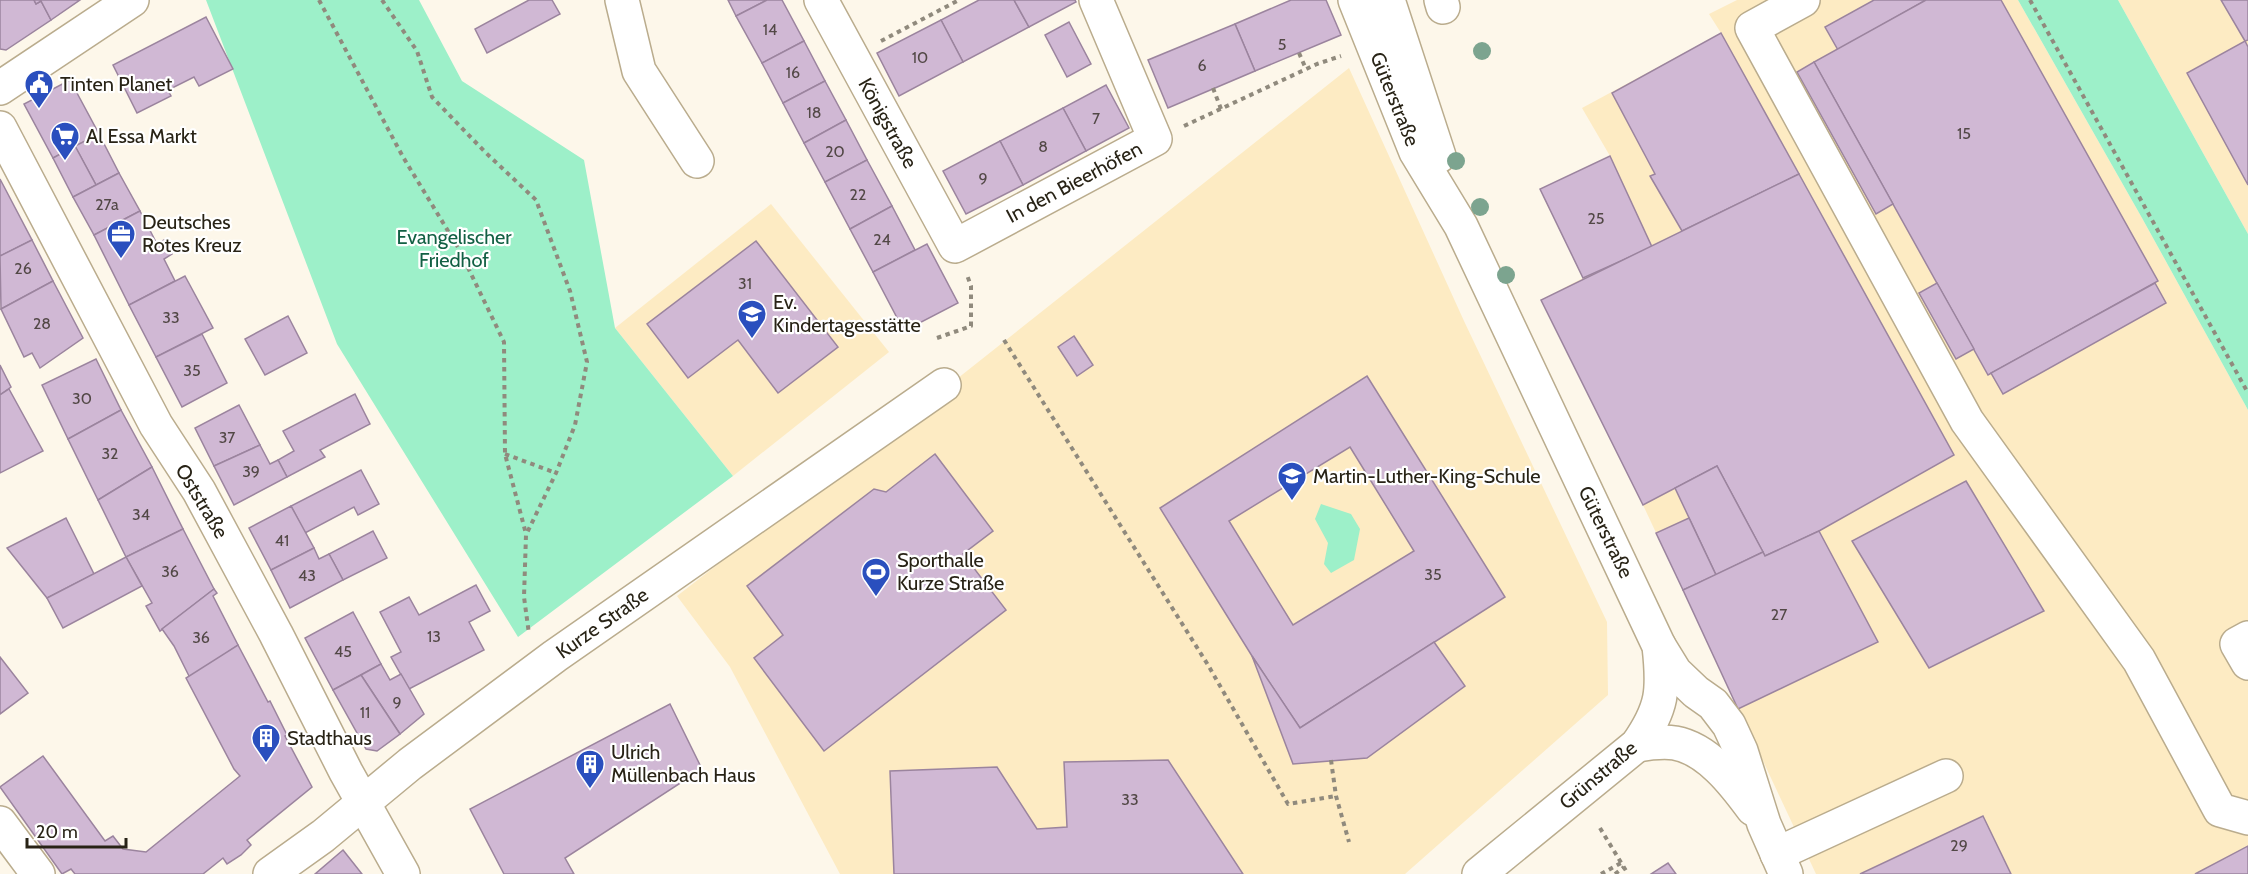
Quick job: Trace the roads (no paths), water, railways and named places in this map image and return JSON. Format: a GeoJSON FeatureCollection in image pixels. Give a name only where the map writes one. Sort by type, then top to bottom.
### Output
{"type":"FeatureCollection","features":[{"type":"Feature","properties":{"kind":"street"},"geometry":{"type":"LineString","coordinates":[[0,88],[132,0]]}},
{"type":"Feature","properties":{"kind":"street"},"geometry":{"type":"LineString","coordinates":[[622,0],[639,71],[697,161]]}},
{"type":"Feature","properties":{"kind":"street","name":"Königstraße"},"geometry":{"type":"LineString","coordinates":[[820,0],[955,246]]}},
{"type":"Feature","properties":{"kind":"street","name":"In den Bieerhöfen"},"geometry":{"type":"LineString","coordinates":[[955,246],[1155,139],[1096,0]]}},
{"type":"Feature","properties":{"kind":"street","name":"Güterstraße"},"geometry":{"type":"LineString","coordinates":[[1355,0],[1416,152],[1461,226],[1659,646],[1675,672],[1695,692],[1713,704],[1730,725],[1741,751],[1764,824],[1782,864]]}},
{"type":"Feature","properties":{"kind":"street","name":"Güterstraße"},"geometry":{"type":"LineString","coordinates":[[1388,0],[1461,226]]}},
{"type":"Feature","properties":{"kind":"street"},"geometry":{"type":"LineString","coordinates":[[1803,0],[1752,28],[1967,421],[2139,660],[2220,810],[2248,818]]}},
{"type":"Feature","properties":{"kind":"street","name":"Oststraße"},"geometry":{"type":"LineString","coordinates":[[0,128],[156,425],[199,491],[403,874]]}},
{"type":"Feature","properties":{"kind":"street","name":"Kurze Straße"},"geometry":{"type":"LineString","coordinates":[[270,874],[323,836],[410,764],[555,656],[944,385]]}},
{"type":"Feature","properties":{"kind":"street"},"geometry":{"type":"LineString","coordinates":[[2248,638],[2237,644],[2248,663]]}},
{"type":"Feature","properties":{"kind":"street","name":"Grünstraße"},"geometry":{"type":"LineString","coordinates":[[1479,874],[1637,745],[1651,725],[1660,701],[1663,680],[1659,646]]}},
{"type":"Feature","properties":{"kind":"street","name":"Güterstraße"},"geometry":{"type":"LineString","coordinates":[[1637,745],[1658,742],[1676,743],[1700,754],[1721,770],[1736,786],[1764,824]]}},
{"type":"Feature","properties":{"kind":"street"},"geometry":{"type":"LineString","coordinates":[[1782,864],[1946,776]]}},
{"type":"Feature","properties":{"kind":"street"},"geometry":{"type":"LineString","coordinates":[[0,823],[38,874]]}},
{"type":"Feature","properties":{"kind":"place","name":"Tinten Planet"},"geometry":{"type":"Point","coordinates":[39,110]}},
{"type":"Feature","properties":{"kind":"place","name":"Al Essa Markt"},"geometry":{"type":"Point","coordinates":[65,162]}},
{"type":"Feature","properties":{"kind":"place","name":"Deutsches Rotes Kreuz"},"geometry":{"type":"Point","coordinates":[121,260]}},
{"type":"Feature","properties":{"kind":"place","name":"Ev. Kindertagesstätte"},"geometry":{"type":"Point","coordinates":[752,340]}},
{"type":"Feature","properties":{"kind":"place","name":"Martin-Luther-King-Schule"},"geometry":{"type":"Point","coordinates":[1292,502]}},
{"type":"Feature","properties":{"kind":"place","name":"Sporthalle Kurze Straße"},"geometry":{"type":"Point","coordinates":[876,598]}},
{"type":"Feature","properties":{"kind":"place","name":"Stadthaus"},"geometry":{"type":"Point","coordinates":[266,764]}},
{"type":"Feature","properties":{"kind":"place","name":"Ulrich Müllenbach Haus"},"geometry":{"type":"Point","coordinates":[590,790]}},
{"type":"Feature","properties":{"kind":"park label","name":"Evangelischer Friedhof"},"geometry":{"type":"Point","coordinates":[454,248]}}]}
